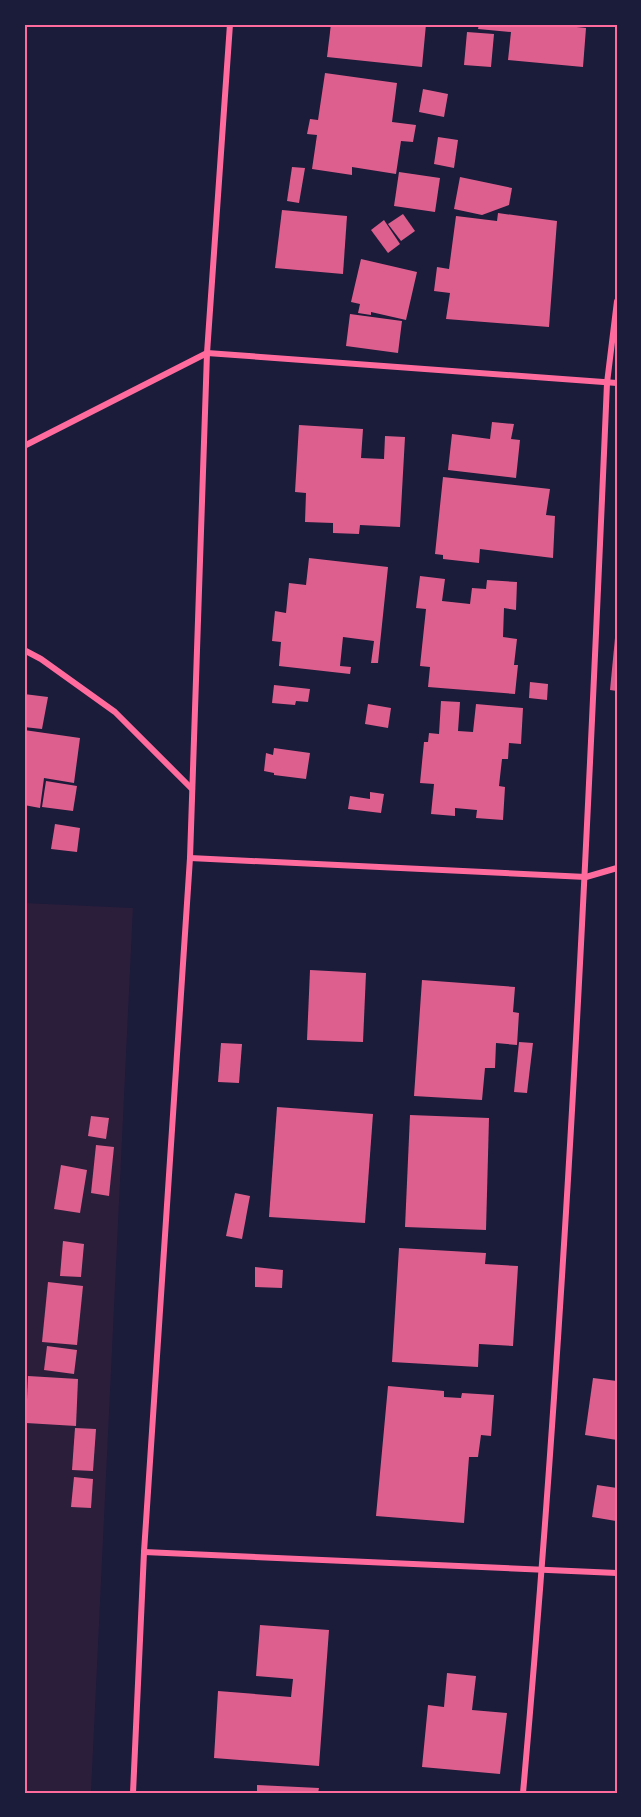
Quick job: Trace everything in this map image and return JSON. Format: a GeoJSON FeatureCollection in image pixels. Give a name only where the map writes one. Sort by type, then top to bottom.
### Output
{"type":"FeatureCollection","features":[{"type":"Feature","properties":{"kind":"street"},"geometry":{"type":"LineString","coordinates":[[133,1793],[144,1552],[190,858],[207,353],[230,24]]}},
{"type":"Feature","properties":{"kind":"street"},"geometry":{"type":"LineString","coordinates":[[523,1793],[543,1568],[586,877],[607,383],[617,302]]}},
{"type":"Feature","properties":{"kind":"street"},"geometry":{"type":"LineString","coordinates":[[24,446],[207,353],[617,383]]}},
{"type":"Feature","properties":{"kind":"street"},"geometry":{"type":"LineString","coordinates":[[24,650],[41,659],[115,712],[192,789]]}},
{"type":"Feature","properties":{"kind":"street"},"geometry":{"type":"LineString","coordinates":[[190,858],[586,877],[617,868]]}},
{"type":"Feature","properties":{"kind":"street"},"geometry":{"type":"LineString","coordinates":[[144,1552],[617,1573]]}},
{"type":"Feature","properties":{"kind":"shaded area"},"geometry":{"type":"Polygon","coordinates":[[[24,903],[133,908],[91,1793],[24,1793],[24,903]]]}},
{"type":"Feature","properties":{"kind":"building"},"geometry":{"type":"Polygon","coordinates":[[[331,24],[426,24],[422,67],[327,57],[331,24]]]}},
{"type":"Feature","properties":{"kind":"building"},"geometry":{"type":"Polygon","coordinates":[[[479,24],[548,24],[586,28],[583,67],[508,60],[511,32],[478,29],[479,24]]]}},
{"type":"Feature","properties":{"kind":"building"},"geometry":{"type":"Polygon","coordinates":[[[467,32],[494,34],[491,67],[464,65],[467,32]]]}},
{"type":"Feature","properties":{"kind":"building"},"geometry":{"type":"Polygon","coordinates":[[[325,73],[397,83],[392,122],[416,125],[413,142],[401,141],[396,174],[352,167],[352,175],[312,169],[317,135],[307,134],[310,119],[318,120],[325,73]]]}},
{"type":"Feature","properties":{"kind":"building"},"geometry":{"type":"Polygon","coordinates":[[[423,89],[448,94],[444,117],[419,112],[423,89]]]}},
{"type":"Feature","properties":{"kind":"building"},"geometry":{"type":"Polygon","coordinates":[[[438,137],[458,140],[454,168],[434,164],[438,137]]]}},
{"type":"Feature","properties":{"kind":"building"},"geometry":{"type":"Polygon","coordinates":[[[292,167],[305,168],[299,203],[287,201],[292,167]]]}},
{"type":"Feature","properties":{"kind":"building"},"geometry":{"type":"Polygon","coordinates":[[[399,172],[440,178],[435,212],[394,206],[399,172]]]}},
{"type":"Feature","properties":{"kind":"building"},"geometry":{"type":"Polygon","coordinates":[[[460,177],[512,188],[509,205],[482,215],[454,209],[460,177]]]}},
{"type":"Feature","properties":{"kind":"building"},"geometry":{"type":"Polygon","coordinates":[[[282,210],[347,216],[343,274],[275,268],[282,210]]]}},
{"type":"Feature","properties":{"kind":"building"},"geometry":{"type":"Polygon","coordinates":[[[498,213],[557,221],[549,327],[446,319],[450,293],[434,291],[437,267],[449,269],[456,216],[497,221],[498,213]]]}},
{"type":"Feature","properties":{"kind":"building"},"geometry":{"type":"Polygon","coordinates":[[[403,214],[415,231],[401,241],[388,224],[403,214]]]}},
{"type":"Feature","properties":{"kind":"building"},"geometry":{"type":"Polygon","coordinates":[[[384,220],[400,244],[388,253],[371,230],[384,220]]]}},
{"type":"Feature","properties":{"kind":"building"},"geometry":{"type":"Polygon","coordinates":[[[361,259],[417,272],[406,320],[371,312],[371,315],[358,313],[360,304],[351,302],[361,259]]]}},
{"type":"Feature","properties":{"kind":"building"},"geometry":{"type":"Polygon","coordinates":[[[350,314],[402,321],[398,353],[346,346],[350,314]]]}},
{"type":"Feature","properties":{"kind":"building"},"geometry":{"type":"Polygon","coordinates":[[[492,422],[514,424],[511,439],[520,440],[516,478],[448,470],[452,434],[490,439],[492,422]]]}},
{"type":"Feature","properties":{"kind":"building"},"geometry":{"type":"Polygon","coordinates":[[[299,425],[363,429],[361,458],[384,459],[385,436],[405,437],[400,527],[360,525],[359,534],[333,533],[333,523],[305,522],[306,493],[295,492],[299,425]]]}},
{"type":"Feature","properties":{"kind":"building"},"geometry":{"type":"Polygon","coordinates":[[[443,477],[550,489],[546,515],[555,516],[553,558],[480,549],[479,563],[443,559],[443,555],[435,554],[443,477]]]}},
{"type":"Feature","properties":{"kind":"building"},"geometry":{"type":"Polygon","coordinates":[[[309,558],[388,567],[378,663],[371,663],[374,641],[343,637],[340,666],[351,667],[350,674],[279,666],[281,642],[272,641],[275,611],[286,613],[289,583],[306,585],[309,558]]]}},
{"type":"Feature","properties":{"kind":"building"},"geometry":{"type":"Polygon","coordinates":[[[420,576],[445,579],[442,601],[470,604],[472,588],[486,589],[487,580],[517,582],[516,610],[504,608],[503,637],[517,639],[514,665],[518,665],[515,694],[428,687],[430,667],[420,666],[426,609],[416,608],[420,576]]]}},
{"type":"Feature","properties":{"kind":"building"},"geometry":{"type":"Polygon","coordinates":[[[615,638],[617,638],[617,691],[610,690],[615,638]]]}},
{"type":"Feature","properties":{"kind":"building"},"geometry":{"type":"Polygon","coordinates":[[[530,682],[548,684],[547,700],[529,698],[530,682]]]}},
{"type":"Feature","properties":{"kind":"building"},"geometry":{"type":"Polygon","coordinates":[[[274,685],[310,689],[308,702],[296,701],[295,705],[272,703],[274,685]]]}},
{"type":"Feature","properties":{"kind":"building"},"geometry":{"type":"Polygon","coordinates":[[[24,694],[48,697],[42,729],[24,727],[24,694]]]}},
{"type":"Feature","properties":{"kind":"building"},"geometry":{"type":"Polygon","coordinates":[[[441,701],[460,702],[458,731],[473,732],[476,704],[523,708],[521,744],[509,743],[508,759],[502,759],[499,786],[505,787],[503,820],[476,818],[477,810],[455,808],[455,816],[431,814],[434,784],[420,783],[424,742],[428,742],[429,733],[439,734],[441,701]]]}},
{"type":"Feature","properties":{"kind":"building"},"geometry":{"type":"Polygon","coordinates":[[[368,704],[391,708],[388,728],[365,724],[368,704]]]}},
{"type":"Feature","properties":{"kind":"building"},"geometry":{"type":"Polygon","coordinates":[[[24,730],[80,738],[74,783],[44,778],[40,808],[24,805],[24,730]]]}},
{"type":"Feature","properties":{"kind":"building"},"geometry":{"type":"Polygon","coordinates":[[[274,748],[310,753],[306,779],[274,775],[274,773],[264,771],[266,753],[273,755],[274,748]]]}},
{"type":"Feature","properties":{"kind":"building"},"geometry":{"type":"Polygon","coordinates":[[[46,781],[77,786],[73,811],[42,807],[46,781]]]}},
{"type":"Feature","properties":{"kind":"building"},"geometry":{"type":"Polygon","coordinates":[[[370,792],[384,794],[381,813],[348,809],[350,796],[370,799],[370,792]]]}},
{"type":"Feature","properties":{"kind":"building"},"geometry":{"type":"Polygon","coordinates":[[[55,824],[80,828],[77,852],[51,849],[55,824]]]}},
{"type":"Feature","properties":{"kind":"building"},"geometry":{"type":"Polygon","coordinates":[[[310,970],[366,973],[363,1042],[307,1040],[310,970]]]}},
{"type":"Feature","properties":{"kind":"building"},"geometry":{"type":"Polygon","coordinates":[[[422,980],[515,987],[513,1012],[519,1013],[517,1045],[496,1043],[495,1068],[485,1068],[482,1100],[414,1096],[422,980]]]}},
{"type":"Feature","properties":{"kind":"building"},"geometry":{"type":"Polygon","coordinates":[[[519,1042],[533,1043],[527,1093],[514,1092],[519,1042]]]}},
{"type":"Feature","properties":{"kind":"building"},"geometry":{"type":"Polygon","coordinates":[[[221,1043],[242,1044],[239,1083],[218,1082],[221,1043]]]}},
{"type":"Feature","properties":{"kind":"building"},"geometry":{"type":"Polygon","coordinates":[[[277,1107],[373,1114],[365,1223],[269,1217],[277,1107]]]}},
{"type":"Feature","properties":{"kind":"building"},"geometry":{"type":"Polygon","coordinates":[[[410,1115],[489,1118],[486,1230],[405,1227],[410,1115]]]}},
{"type":"Feature","properties":{"kind":"building"},"geometry":{"type":"Polygon","coordinates":[[[91,1116],[109,1118],[106,1139],[88,1136],[91,1116]]]}},
{"type":"Feature","properties":{"kind":"building"},"geometry":{"type":"Polygon","coordinates":[[[96,1145],[114,1147],[109,1196],[91,1193],[96,1145]]]}},
{"type":"Feature","properties":{"kind":"building"},"geometry":{"type":"Polygon","coordinates":[[[61,1165],[87,1170],[80,1213],[54,1209],[61,1165]]]}},
{"type":"Feature","properties":{"kind":"building"},"geometry":{"type":"Polygon","coordinates":[[[235,1193],[250,1196],[242,1239],[226,1236],[235,1193]]]}},
{"type":"Feature","properties":{"kind":"building"},"geometry":{"type":"Polygon","coordinates":[[[63,1241],[84,1244],[81,1277],[60,1276],[63,1241]]]}},
{"type":"Feature","properties":{"kind":"building"},"geometry":{"type":"Polygon","coordinates":[[[399,1248],[486,1253],[485,1264],[518,1266],[513,1346],[479,1344],[478,1367],[392,1362],[399,1248]]]}},
{"type":"Feature","properties":{"kind":"building"},"geometry":{"type":"Polygon","coordinates":[[[255,1267],[283,1270],[282,1288],[255,1287],[255,1267]]]}},
{"type":"Feature","properties":{"kind":"building"},"geometry":{"type":"Polygon","coordinates":[[[48,1282],[83,1286],[77,1345],[42,1342],[48,1282]]]}},
{"type":"Feature","properties":{"kind":"building"},"geometry":{"type":"Polygon","coordinates":[[[47,1346],[77,1350],[74,1374],[44,1370],[47,1346]]]}},
{"type":"Feature","properties":{"kind":"building"},"geometry":{"type":"Polygon","coordinates":[[[28,1376],[78,1379],[76,1426],[26,1423],[28,1376]]]}},
{"type":"Feature","properties":{"kind":"building"},"geometry":{"type":"Polygon","coordinates":[[[593,1378],[617,1381],[617,1440],[585,1435],[593,1378]]]}},
{"type":"Feature","properties":{"kind":"building"},"geometry":{"type":"Polygon","coordinates":[[[388,1386],[444,1391],[444,1397],[461,1398],[462,1393],[494,1395],[491,1436],[481,1435],[478,1457],[469,1457],[464,1523],[376,1516],[388,1386]]]}},
{"type":"Feature","properties":{"kind":"building"},"geometry":{"type":"Polygon","coordinates":[[[75,1428],[96,1429],[93,1471],[72,1470],[75,1428]]]}},
{"type":"Feature","properties":{"kind":"building"},"geometry":{"type":"Polygon","coordinates":[[[74,1477],[93,1479],[91,1508],[71,1507],[74,1477]]]}},
{"type":"Feature","properties":{"kind":"building"},"geometry":{"type":"Polygon","coordinates":[[[597,1485],[617,1488],[616,1521],[592,1517],[597,1485]]]}},
{"type":"Feature","properties":{"kind":"building"},"geometry":{"type":"Polygon","coordinates":[[[260,1625],[329,1630],[319,1766],[214,1758],[218,1691],[291,1697],[293,1679],[256,1676],[260,1625]]]}},
{"type":"Feature","properties":{"kind":"building"},"geometry":{"type":"Polygon","coordinates":[[[447,1673],[476,1676],[472,1710],[507,1713],[500,1774],[422,1767],[428,1705],[444,1707],[447,1673]]]}},
{"type":"Feature","properties":{"kind":"building"},"geometry":{"type":"Polygon","coordinates":[[[257,1785],[319,1788],[318,1793],[257,1793],[257,1785]]]}}]}
